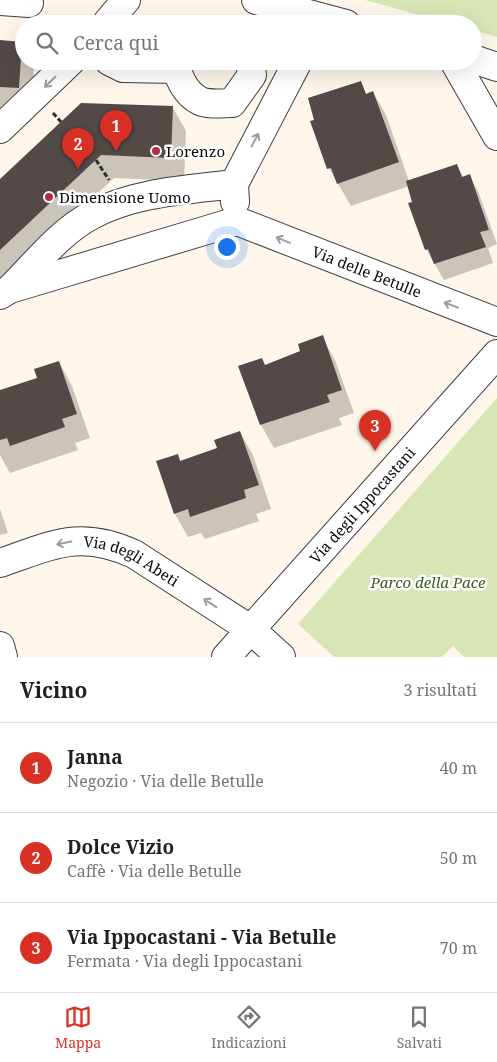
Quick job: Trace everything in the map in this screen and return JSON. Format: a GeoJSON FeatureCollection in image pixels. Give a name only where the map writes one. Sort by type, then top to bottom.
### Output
{"type":"FeatureCollection","features":[{"type":"Feature","properties":{"kind":"street"},"geometry":{"type":"LineString","coordinates":[[114,15],[126,0]]}},
{"type":"Feature","properties":{"kind":"street"},"geometry":{"type":"LineString","coordinates":[[256,0],[305,15]]}},
{"type":"Feature","properties":{"kind":"street"},"geometry":{"type":"LineString","coordinates":[[0,1],[29,3]]}},
{"type":"Feature","properties":{"kind":"street"},"geometry":{"type":"LineString","coordinates":[[482,63],[497,67]]}},
{"type":"Feature","properties":{"kind":"street"},"geometry":{"type":"LineString","coordinates":[[0,129],[40,106],[65,70]]}},
{"type":"Feature","properties":{"kind":"street"},"geometry":{"type":"LineString","coordinates":[[178,70],[180,79],[200,100],[232,103],[252,75],[251,70]]}},
{"type":"Feature","properties":{"kind":"street"},"geometry":{"type":"LineString","coordinates":[[5,292],[237,221],[234,184],[293,70]]}},
{"type":"Feature","properties":{"kind":"street"},"geometry":{"type":"LineString","coordinates":[[459,70],[497,136]]}},
{"type":"Feature","properties":{"kind":"street"},"geometry":{"type":"LineString","coordinates":[[0,99],[40,106]]}},
{"type":"Feature","properties":{"kind":"street"},"geometry":{"type":"LineString","coordinates":[[5,292],[58,240],[92,215],[147,194],[234,184]]}},
{"type":"Feature","properties":{"kind":"street","name":"Via delle Betulle"},"geometry":{"type":"LineString","coordinates":[[237,221],[497,322]]}},
{"type":"Feature","properties":{"kind":"street","name":"Via degli Ippocastani"},"geometry":{"type":"LineString","coordinates":[[226,657],[497,354]]}},
{"type":"Feature","properties":{"kind":"street","name":"Via degli Abeti"},"geometry":{"type":"LineString","coordinates":[[0,563],[64,542],[96,541],[116,546],[134,554],[250,629],[281,657]]}},
{"type":"Feature","properties":{"kind":"street"},"geometry":{"type":"LineString","coordinates":[[0,646],[3,657]]}},
{"type":"Feature","properties":{"kind":"path"},"geometry":{"type":"LineString","coordinates":[[40,106],[61,122]]}},
{"type":"Feature","properties":{"kind":"path"},"geometry":{"type":"LineString","coordinates":[[96,160],[110,182]]}},
{"type":"Feature","properties":{"kind":"green space"},"geometry":{"type":"Polygon","coordinates":[[[365,0],[497,0],[497,37],[482,33],[482,15],[419,15],[365,0]]]}},
{"type":"Feature","properties":{"kind":"green space","name":"Parco della Pace"},"geometry":{"type":"Polygon","coordinates":[[[497,398],[497,657],[464,657],[453,646],[442,657],[334,657],[298,624],[497,398]]]}},
{"type":"Feature","properties":{"kind":"building"},"geometry":{"type":"Polygon","coordinates":[[[0,40],[15,41],[15,70],[20,70],[19,88],[0,87],[0,40]]]}},
{"type":"Feature","properties":{"kind":"building"},"geometry":{"type":"Polygon","coordinates":[[[361,81],[366,94],[373,91],[399,162],[337,184],[331,168],[327,169],[310,121],[314,120],[308,98],[361,81]]]}},
{"type":"Feature","properties":{"kind":"building"},"geometry":{"type":"Polygon","coordinates":[[[81,103],[173,106],[171,158],[101,155],[0,250],[0,179],[81,103]]]}},
{"type":"Feature","properties":{"kind":"building"},"geometry":{"type":"Polygon","coordinates":[[[457,164],[462,177],[470,174],[489,230],[480,232],[486,247],[434,264],[428,249],[425,250],[408,203],[412,202],[406,181],[457,164]]]}},
{"type":"Feature","properties":{"kind":"building"},"geometry":{"type":"Polygon","coordinates":[[[323,335],[342,390],[327,395],[330,402],[260,425],[238,366],[262,358],[265,365],[300,351],[298,344],[323,335]]]}},
{"type":"Feature","properties":{"kind":"building"},"geometry":{"type":"Polygon","coordinates":[[[59,361],[77,414],[62,419],[65,427],[10,446],[7,438],[0,440],[0,390],[37,378],[34,369],[59,361]]]}},
{"type":"Feature","properties":{"kind":"building"},"geometry":{"type":"Polygon","coordinates":[[[240,431],[259,485],[244,490],[246,498],[190,517],[188,509],[174,514],[156,461],[178,454],[180,461],[217,448],[214,440],[240,431]]]}},
{"type":"Feature","properties":{"kind":"place","name":"Janna"},"geometry":{"type":"Point","coordinates":[116,151]}},
{"type":"Feature","properties":{"kind":"place","name":"Lorenzo"},"geometry":{"type":"Point","coordinates":[156,151]}},
{"type":"Feature","properties":{"kind":"place","name":"Dolce Vizio"},"geometry":{"type":"Point","coordinates":[78,169]}},
{"type":"Feature","properties":{"kind":"place","name":"Dimensione Uomo"},"geometry":{"type":"Point","coordinates":[49,197]}},
{"type":"Feature","properties":{"kind":"place","name":"Via Ippocastani - Via Betulle"},"geometry":{"type":"Point","coordinates":[375,451]}}]}
